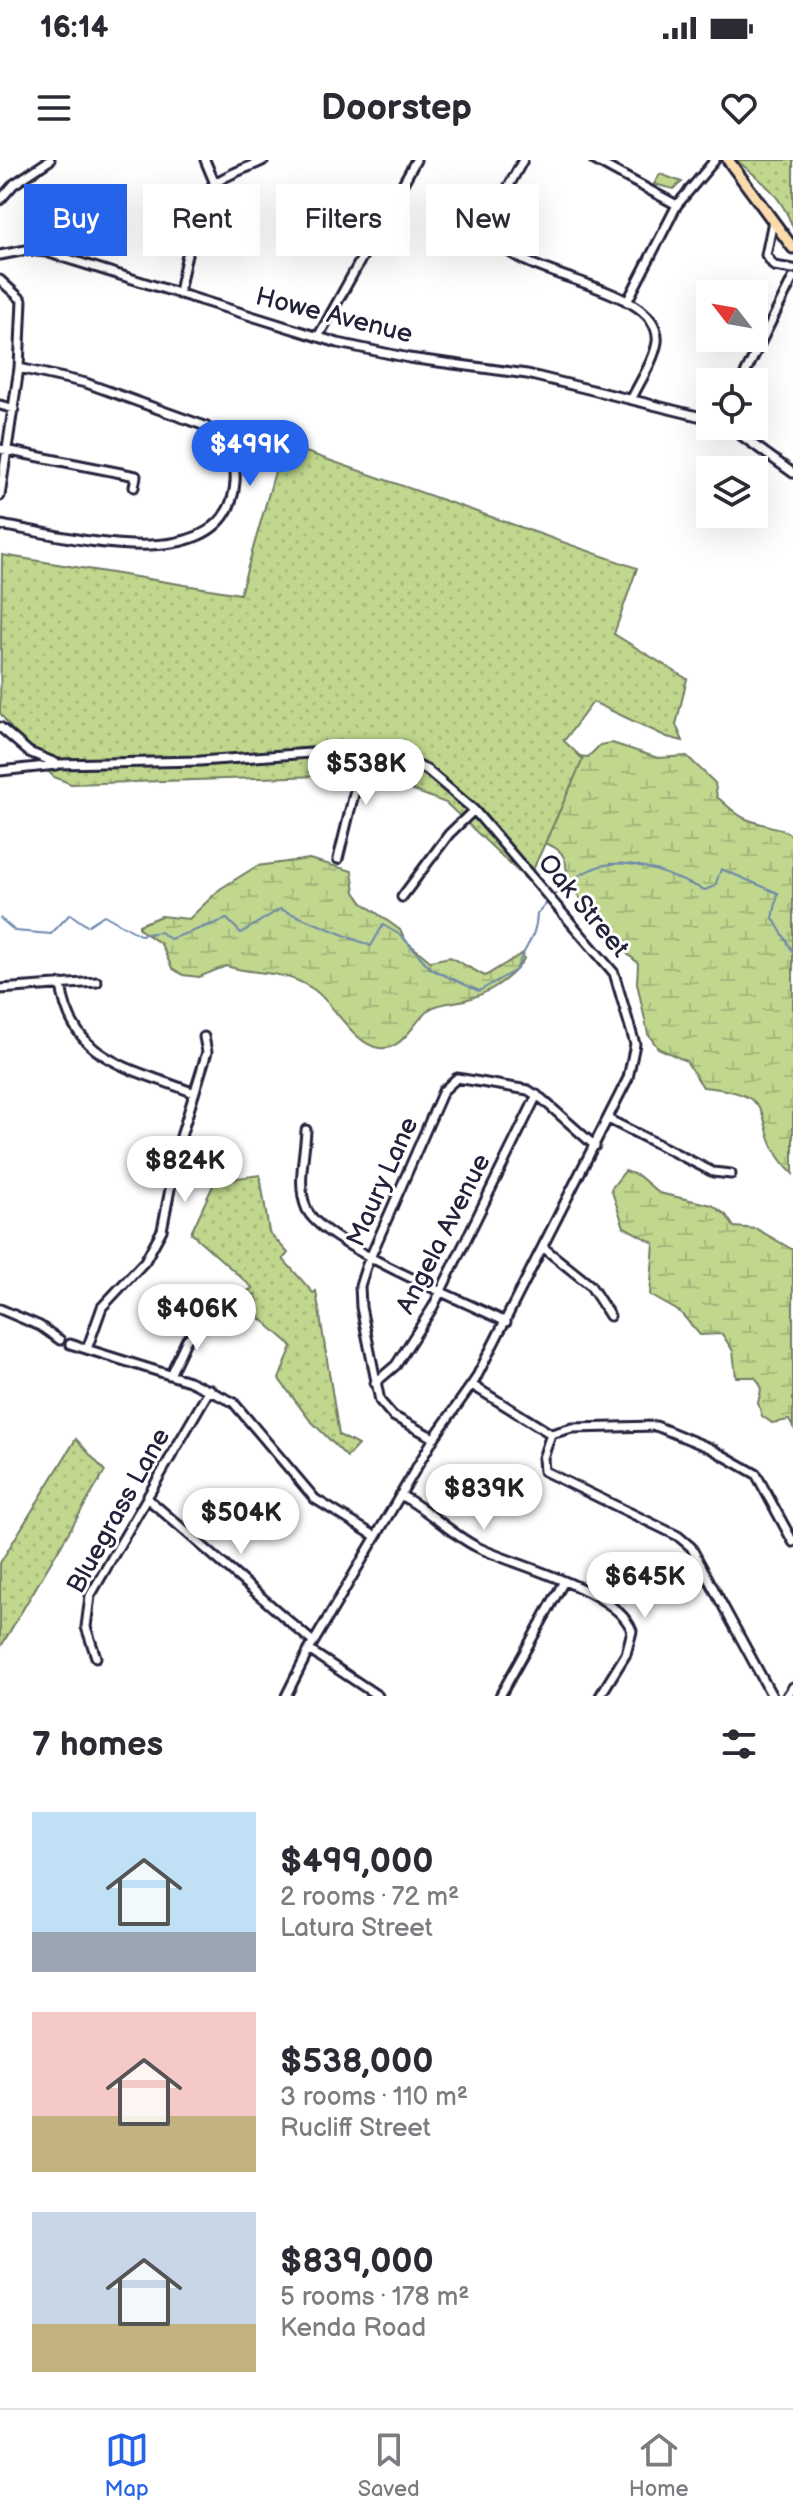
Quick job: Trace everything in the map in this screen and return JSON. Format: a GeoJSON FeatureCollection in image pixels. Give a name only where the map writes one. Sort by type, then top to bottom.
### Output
{"type":"FeatureCollection","features":[{"type":"Feature","properties":{"kind":"main road"},"geometry":{"type":"LineString","coordinates":[[728,160],[793,248]]}},
{"type":"Feature","properties":{"kind":"street"},"geometry":{"type":"LineString","coordinates":[[0,200],[14,184],[50,160]]}},
{"type":"Feature","properties":{"kind":"street"},"geometry":{"type":"LineString","coordinates":[[205,160],[215,184],[264,160]]}},
{"type":"Feature","properties":{"kind":"street"},"geometry":{"type":"LineString","coordinates":[[318,337],[416,160]]}},
{"type":"Feature","properties":{"kind":"street"},"geometry":{"type":"LineString","coordinates":[[523,160],[492,219],[491,230],[497,242],[518,258],[627,302],[648,314],[657,337],[655,350],[632,398]]}},
{"type":"Feature","properties":{"kind":"street"},"geometry":{"type":"LineString","coordinates":[[594,160],[677,205]]}},
{"type":"Feature","properties":{"kind":"street"},"geometry":{"type":"LineString","coordinates":[[627,302],[677,205],[715,160]]}},
{"type":"Feature","properties":{"kind":"street"},"geometry":{"type":"LineString","coordinates":[[774,219],[766,255],[774,266],[793,269]]}},
{"type":"Feature","properties":{"kind":"street","name":"Howe Avenue"},"geometry":{"type":"LineString","coordinates":[[0,255],[26,250],[46,252],[375,352],[527,374],[696,415]]}},
{"type":"Feature","properties":{"kind":"street"},"geometry":{"type":"LineString","coordinates":[[179,294],[186,256]]}},
{"type":"Feature","properties":{"kind":"street"},"geometry":{"type":"LineString","coordinates":[[748,368],[793,278]]}},
{"type":"Feature","properties":{"kind":"street"},"geometry":{"type":"LineString","coordinates":[[0,280],[22,300],[19,368],[14,409],[4,450],[0,496]]}},
{"type":"Feature","properties":{"kind":"street"},"geometry":{"type":"LineString","coordinates":[[0,525],[109,545],[174,542],[196,536],[217,524],[227,510],[235,487],[232,455],[221,439],[205,426],[86,383],[19,368]]}},
{"type":"Feature","properties":{"kind":"street"},"geometry":{"type":"LineString","coordinates":[[0,405],[14,409]]}},
{"type":"Feature","properties":{"kind":"street"},"geometry":{"type":"LineString","coordinates":[[747,440],[793,473]]}},
{"type":"Feature","properties":{"kind":"street"},"geometry":{"type":"LineString","coordinates":[[4,450],[136,476],[134,487]]}},
{"type":"Feature","properties":{"kind":"street","name":"Oak Street"},"geometry":{"type":"LineString","coordinates":[[0,727],[29,752],[58,764],[200,761],[365,749],[394,755],[427,770],[474,810],[614,973],[628,1011],[635,1044],[634,1059],[595,1146],[472,1385],[434,1438],[375,1536],[311,1646],[286,1696]]}},
{"type":"Feature","properties":{"kind":"street"},"geometry":{"type":"LineString","coordinates":[[338,859],[365,749]]}},
{"type":"Feature","properties":{"kind":"street"},"geometry":{"type":"LineString","coordinates":[[0,771],[58,764]]}},
{"type":"Feature","properties":{"kind":"street"},"geometry":{"type":"LineString","coordinates":[[402,897],[449,834],[474,810]]}},
{"type":"Feature","properties":{"kind":"street"},"geometry":{"type":"LineString","coordinates":[[0,989],[97,982]]}},
{"type":"Feature","properties":{"kind":"street"},"geometry":{"type":"LineString","coordinates":[[61,984],[68,1018],[84,1043],[102,1055],[194,1093]]}},
{"type":"Feature","properties":{"kind":"street"},"geometry":{"type":"LineString","coordinates":[[87,1349],[102,1307],[145,1261],[162,1230],[179,1143],[207,1052],[204,1037]]}},
{"type":"Feature","properties":{"kind":"street","name":"Maury Lane"},"geometry":{"type":"LineString","coordinates":[[434,1438],[388,1412],[380,1401],[360,1290],[371,1256],[449,1082],[457,1078],[514,1085],[537,1095],[595,1146]]}},
{"type":"Feature","properties":{"kind":"street","name":"Angela Avenue"},"geometry":{"type":"LineString","coordinates":[[375,1383],[396,1365],[442,1290],[537,1095]]}},
{"type":"Feature","properties":{"kind":"street"},"geometry":{"type":"LineString","coordinates":[[608,1119],[713,1172],[731,1174]]}},
{"type":"Feature","properties":{"kind":"street"},"geometry":{"type":"LineString","coordinates":[[306,1130],[302,1184],[307,1209],[326,1232],[506,1322]]}},
{"type":"Feature","properties":{"kind":"street"},"geometry":{"type":"LineString","coordinates":[[544,1248],[590,1285],[610,1316]]}},
{"type":"Feature","properties":{"kind":"street"},"geometry":{"type":"LineString","coordinates":[[0,1309],[40,1326],[60,1340]]}},
{"type":"Feature","properties":{"kind":"street"},"geometry":{"type":"LineString","coordinates":[[170,1375],[187,1339],[210,1318]]}},
{"type":"Feature","properties":{"kind":"street"},"geometry":{"type":"LineString","coordinates":[[70,1344],[210,1389],[239,1407],[315,1499],[375,1536]]}},
{"type":"Feature","properties":{"kind":"street"},"geometry":{"type":"LineString","coordinates":[[472,1385],[551,1434],[572,1428],[656,1426],[709,1448],[756,1474],[793,1542]]}},
{"type":"Feature","properties":{"kind":"street","name":"Bluegrass Lane"},"geometry":{"type":"LineString","coordinates":[[96,1657],[86,1627],[90,1596],[210,1389]]}},
{"type":"Feature","properties":{"kind":"street"},"geometry":{"type":"LineString","coordinates":[[551,1434],[543,1458],[544,1471],[678,1536],[691,1547],[772,1696]]}},
{"type":"Feature","properties":{"kind":"street"},"geometry":{"type":"LineString","coordinates":[[400,1495],[430,1511],[474,1545],[610,1604],[625,1617],[632,1631],[626,1654],[600,1696]]}},
{"type":"Feature","properties":{"kind":"street"},"geometry":{"type":"LineString","coordinates":[[147,1498],[311,1646],[378,1696]]}},
{"type":"Feature","properties":{"kind":"street"},"geometry":{"type":"LineString","coordinates":[[500,1696],[563,1583]]}},
{"type":"Feature","properties":{"kind":"street"},"geometry":{"type":"LineString","coordinates":[[787,1696],[793,1687]]}},
{"type":"Feature","properties":{"kind":"green space"},"geometry":{"type":"Polygon","coordinates":[[[736,160],[793,160],[793,228],[777,197],[736,160]]]}},
{"type":"Feature","properties":{"kind":"green space"},"geometry":{"type":"Polygon","coordinates":[[[660,174],[682,182],[673,189],[654,184],[660,174]]]}},
{"type":"Feature","properties":{"kind":"green space"},"geometry":{"type":"Polygon","coordinates":[[[283,444],[637,568],[614,634],[687,679],[676,725],[683,741],[667,737],[593,702],[564,741],[583,759],[528,881],[446,803],[394,783],[370,765],[350,775],[71,784],[54,777],[32,757],[0,713],[2,555],[240,594],[283,444]]]}},
{"type":"Feature","properties":{"kind":"green space"},"geometry":{"type":"Polygon","coordinates":[[[612,743],[658,758],[687,756],[715,783],[717,797],[737,814],[793,836],[793,1174],[771,1142],[758,1106],[731,1091],[703,1087],[686,1061],[658,1048],[648,1034],[637,983],[638,963],[617,945],[577,894],[566,887],[567,872],[562,854],[551,845],[542,843],[560,754],[588,757],[600,745],[612,743]]]}},
{"type":"Feature","properties":{"kind":"green space"},"geometry":{"type":"Polygon","coordinates":[[[309,859],[352,871],[355,892],[363,903],[400,930],[406,941],[430,961],[450,957],[485,976],[523,953],[524,959],[513,973],[490,990],[434,1007],[402,1040],[388,1048],[379,1048],[361,1039],[321,995],[301,982],[280,975],[226,966],[199,977],[183,975],[172,968],[161,944],[139,929],[139,925],[161,916],[189,919],[220,889],[257,866],[309,859]]]}},
{"type":"Feature","properties":{"kind":"green space"},"geometry":{"type":"Polygon","coordinates":[[[625,1171],[639,1176],[659,1193],[712,1205],[726,1215],[734,1227],[757,1229],[793,1250],[793,1427],[789,1420],[772,1423],[762,1416],[758,1403],[760,1383],[754,1377],[736,1377],[733,1351],[722,1334],[700,1335],[680,1312],[650,1295],[654,1243],[624,1227],[611,1189],[625,1171]]]}},
{"type":"Feature","properties":{"kind":"green space"},"geometry":{"type":"Polygon","coordinates":[[[260,1175],[269,1232],[288,1253],[283,1259],[313,1293],[316,1291],[339,1435],[358,1445],[347,1457],[309,1419],[279,1379],[292,1346],[260,1318],[256,1294],[222,1309],[219,1306],[253,1288],[191,1233],[215,1181],[260,1175]]]}},
{"type":"Feature","properties":{"kind":"green space"},"geometry":{"type":"Polygon","coordinates":[[[76,1439],[105,1471],[0,1648],[0,1563],[76,1439]]]}},
{"type":"Feature","properties":{"kind":"waterway"},"geometry":{"type":"LineString","coordinates":[[553,897],[572,880],[608,864],[644,867],[705,890],[715,886],[721,869],[778,893],[773,918],[793,952]]}},
{"type":"Feature","properties":{"kind":"waterway"},"geometry":{"type":"LineString","coordinates":[[0,918],[15,931],[51,934],[70,914],[87,926],[104,915],[140,935],[160,932],[170,939],[227,919],[241,933],[280,909],[371,946],[383,925],[402,936],[431,969],[479,991],[516,970],[532,937],[537,914],[549,901]]}}]}
